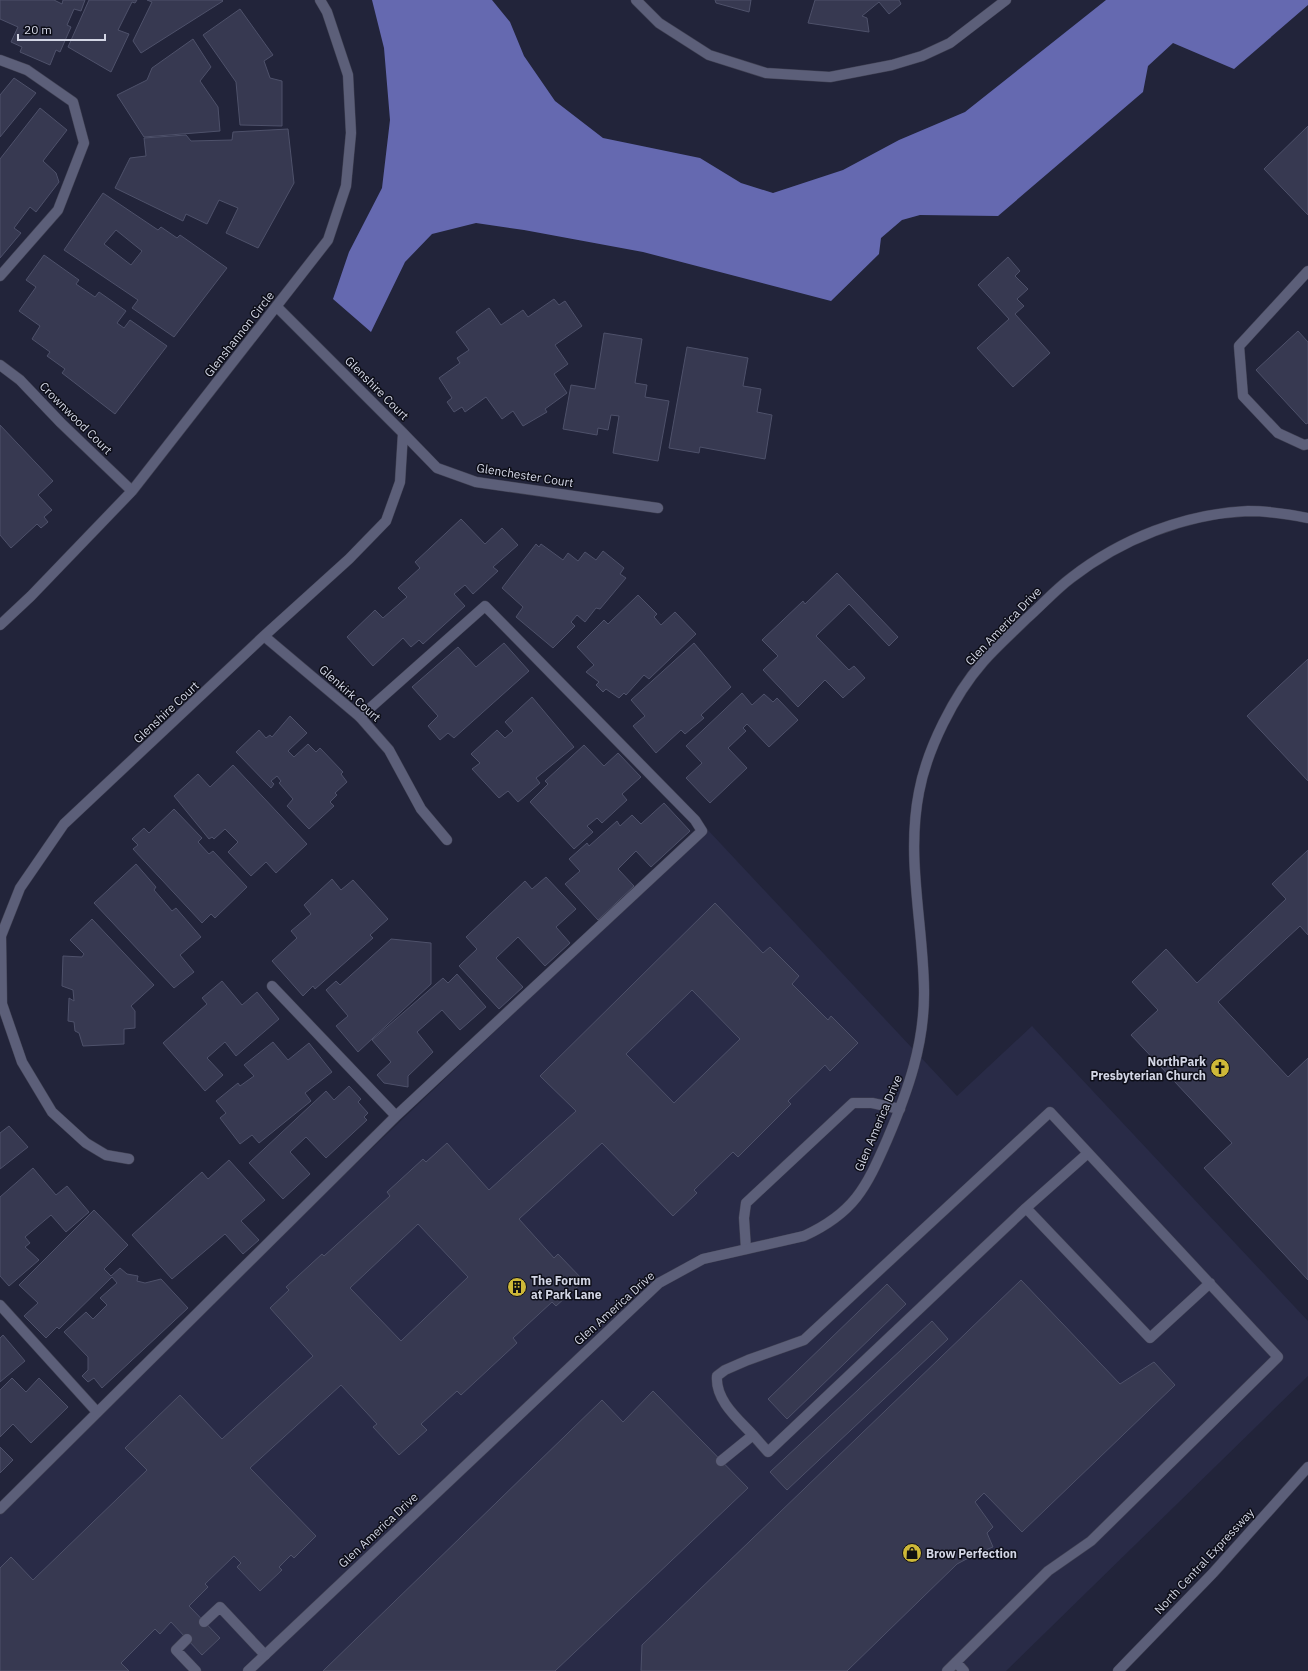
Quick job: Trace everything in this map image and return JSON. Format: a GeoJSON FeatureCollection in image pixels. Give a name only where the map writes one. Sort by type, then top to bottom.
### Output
{"type":"FeatureCollection","features":[{"type":"Feature","properties":{"kind":"street","name":"Glenshannon Circle"},"geometry":{"type":"LineString","coordinates":[[0,625],[31,596],[132,491],[328,240],[346,186],[351,133],[348,75],[327,12],[320,0]]}},
{"type":"Feature","properties":{"kind":"street"},"geometry":{"type":"LineString","coordinates":[[636,0],[659,23],[709,55],[766,73],[830,77],[892,65],[922,56],[950,42],[1006,0]]}},
{"type":"Feature","properties":{"kind":"street"},"geometry":{"type":"LineString","coordinates":[[0,60],[27,70],[73,102],[84,143],[58,210],[0,276]]}},
{"type":"Feature","properties":{"kind":"street"},"geometry":{"type":"LineString","coordinates":[[1308,271],[1239,346],[1243,396],[1278,433],[1304,445],[1308,444]]}},
{"type":"Feature","properties":{"kind":"street","name":"Glenshire Court"},"geometry":{"type":"LineString","coordinates":[[129,1159],[106,1155],[86,1143],[52,1112],[22,1062],[2,1004],[1,936],[20,888],[64,824],[264,636],[349,559],[386,521],[400,482],[403,432],[277,307]]}},
{"type":"Feature","properties":{"kind":"street","name":"Crownwood Court"},"geometry":{"type":"LineString","coordinates":[[2,369],[20,380],[61,423],[132,491]]}},
{"type":"Feature","properties":{"kind":"street","name":"Glenchester Court"},"geometry":{"type":"LineString","coordinates":[[403,432],[437,468],[476,482],[658,508]]}},
{"type":"Feature","properties":{"kind":"street","name":"Glen America Drive"},"geometry":{"type":"LineString","coordinates":[[248,1671],[659,1283],[703,1259],[804,1236],[836,1219],[850,1207],[874,1170],[900,1110],[914,1069],[921,1038],[924,1015],[924,988],[913,856],[919,792],[929,759],[942,727],[958,697],[982,663],[1069,579],[1100,557],[1130,541],[1168,526],[1205,517],[1248,512],[1280,513],[1308,518]]}},
{"type":"Feature","properties":{"kind":"street"},"geometry":{"type":"LineString","coordinates":[[0,1509],[396,1116],[702,831],[695,820],[485,606],[360,717]]}},
{"type":"Feature","properties":{"kind":"street","name":"Glenkirk Court"},"geometry":{"type":"LineString","coordinates":[[264,636],[360,717],[389,750],[421,809],[447,840]]}},
{"type":"Feature","properties":{"kind":"street"},"geometry":{"type":"LineString","coordinates":[[272,986],[396,1116]]}},
{"type":"Feature","properties":{"kind":"street"},"geometry":{"type":"LineString","coordinates":[[746,1249],[744,1218],[746,1203],[853,1103],[872,1103],[900,1110]]}},
{"type":"Feature","properties":{"kind":"street"},"geometry":{"type":"LineString","coordinates":[[946,1671],[1048,1571],[1091,1541],[1278,1357],[1050,1112],[804,1340],[748,1360],[725,1370],[717,1376],[716,1385],[724,1403],[768,1452],[1026,1208],[1088,1153]]}},
{"type":"Feature","properties":{"kind":"street"},"geometry":{"type":"LineString","coordinates":[[1026,1208],[1150,1338],[1210,1283]]}},
{"type":"Feature","properties":{"kind":"street"},"geometry":{"type":"LineString","coordinates":[[0,1305],[97,1412]]}},
{"type":"Feature","properties":{"kind":"street"},"geometry":{"type":"LineString","coordinates":[[721,1461],[753,1435]]}},
{"type":"Feature","properties":{"kind":"street","name":"North Central Expressway"},"geometry":{"type":"LineString","coordinates":[[1118,1671],[1212,1573],[1308,1467]]}},
{"type":"Feature","properties":{"kind":"street"},"geometry":{"type":"LineString","coordinates":[[204,1622],[220,1607],[265,1655]]}},
{"type":"Feature","properties":{"kind":"street"},"geometry":{"type":"LineString","coordinates":[[187,1639],[176,1650],[196,1671]]}},
{"type":"Feature","properties":{"kind":"street"},"geometry":{"type":"LineString","coordinates":[[956,1662],[964,1671]]}},
{"type":"Feature","properties":{"kind":"shaded area"},"geometry":{"type":"Polygon","coordinates":[[[707,829],[957,1096],[1032,1026],[1308,1321],[1308,1376],[1006,1671],[0,1671],[0,1503],[707,829]]]}},
{"type":"Feature","properties":{"kind":"water"},"geometry":{"type":"Polygon","coordinates":[[[372,0],[492,0],[510,22],[524,56],[555,101],[603,138],[700,158],[741,183],[773,193],[843,170],[899,140],[965,112],[1106,0],[1308,0],[1308,5],[1234,69],[1173,43],[1148,66],[1143,92],[998,216],[920,215],[902,220],[881,238],[879,254],[831,301],[643,252],[524,230],[476,223],[432,234],[405,262],[371,332],[333,299],[349,252],[382,188],[390,120],[384,48],[372,0]]]}},
{"type":"Feature","properties":{"kind":"building"},"geometry":{"type":"Polygon","coordinates":[[[0,0],[54,0],[62,4],[63,0],[85,0],[81,11],[74,9],[67,25],[71,27],[60,52],[56,50],[50,65],[20,52],[22,47],[11,42],[18,27],[0,19],[0,0]]]}},
{"type":"Feature","properties":{"kind":"building"},"geometry":{"type":"Polygon","coordinates":[[[89,0],[137,0],[135,3],[132,2],[118,30],[129,34],[111,72],[68,47],[89,0]]]}},
{"type":"Feature","properties":{"kind":"building"},"geometry":{"type":"Polygon","coordinates":[[[147,0],[223,1],[141,53],[133,41],[152,2],[147,0]]]}},
{"type":"Feature","properties":{"kind":"building"},"geometry":{"type":"Polygon","coordinates":[[[715,0],[751,0],[749,12],[716,3],[715,0]]]}},
{"type":"Feature","properties":{"kind":"building"},"geometry":{"type":"Polygon","coordinates":[[[815,0],[899,0],[901,4],[889,14],[879,2],[862,16],[867,18],[869,32],[808,23],[815,0]]]}},
{"type":"Feature","properties":{"kind":"building"},"geometry":{"type":"Polygon","coordinates":[[[240,9],[273,55],[264,61],[270,78],[282,81],[282,126],[240,125],[236,82],[203,35],[240,9]]]}},
{"type":"Feature","properties":{"kind":"building"},"geometry":{"type":"Polygon","coordinates":[[[193,39],[211,67],[200,81],[218,107],[220,131],[144,137],[117,95],[147,80],[152,68],[193,39]]]}},
{"type":"Feature","properties":{"kind":"building"},"geometry":{"type":"Polygon","coordinates":[[[14,78],[36,93],[0,137],[0,95],[14,78]]]}},
{"type":"Feature","properties":{"kind":"building"},"geometry":{"type":"Polygon","coordinates":[[[40,108],[67,130],[43,161],[56,173],[59,182],[36,212],[30,207],[14,228],[21,233],[0,258],[0,159],[40,108]]]}},
{"type":"Feature","properties":{"kind":"building"},"geometry":{"type":"Polygon","coordinates":[[[1308,126],[1308,215],[1264,169],[1308,126]]]}},
{"type":"Feature","properties":{"kind":"building"},"geometry":{"type":"Polygon","coordinates":[[[288,129],[294,183],[258,248],[226,233],[238,208],[219,200],[207,224],[186,214],[183,221],[115,188],[130,158],[146,156],[144,138],[186,135],[191,141],[232,140],[233,132],[288,129]]]}},
{"type":"Feature","properties":{"kind":"building"},"geometry":{"type":"Polygon","coordinates":[[[103,193],[158,230],[161,227],[177,238],[180,235],[227,268],[174,337],[132,308],[138,300],[64,250],[103,193]],[[116,230],[104,244],[131,265],[142,251],[116,230]]]}},
{"type":"Feature","properties":{"kind":"building"},"geometry":{"type":"Polygon","coordinates":[[[44,255],[79,280],[76,284],[95,297],[99,292],[126,311],[117,323],[124,328],[130,320],[167,346],[115,414],[62,373],[65,369],[47,356],[50,352],[32,339],[40,326],[19,311],[36,287],[26,280],[44,255]]]}},
{"type":"Feature","properties":{"kind":"building"},"geometry":{"type":"Polygon","coordinates":[[[1008,257],[1020,271],[1015,276],[1028,289],[1017,299],[1024,306],[1015,314],[1050,353],[1013,387],[977,348],[1009,319],[978,285],[1008,257]]]}},
{"type":"Feature","properties":{"kind":"building"},"geometry":{"type":"Polygon","coordinates":[[[554,299],[559,305],[565,301],[582,326],[555,345],[568,364],[554,374],[567,393],[545,409],[547,412],[523,426],[513,411],[502,419],[486,397],[465,412],[462,407],[454,412],[447,402],[452,398],[439,378],[460,363],[457,358],[469,350],[456,332],[489,308],[501,325],[523,310],[528,317],[554,299]]]}},
{"type":"Feature","properties":{"kind":"building"},"geometry":{"type":"Polygon","coordinates":[[[1298,331],[1308,342],[1308,423],[1306,424],[1256,370],[1298,331]]]}},
{"type":"Feature","properties":{"kind":"building"},"geometry":{"type":"Polygon","coordinates":[[[604,333],[642,339],[635,383],[647,385],[645,397],[669,401],[658,461],[613,453],[619,416],[611,415],[608,430],[598,428],[597,435],[563,429],[571,385],[595,389],[604,333]]]}},
{"type":"Feature","properties":{"kind":"building"},"geometry":{"type":"Polygon","coordinates":[[[687,347],[748,358],[743,386],[761,389],[757,412],[772,415],[765,459],[700,447],[699,453],[669,448],[687,347]]]}},
{"type":"Feature","properties":{"kind":"building"},"geometry":{"type":"Polygon","coordinates":[[[0,425],[53,481],[38,495],[52,510],[44,517],[48,522],[41,528],[37,524],[11,548],[0,535],[0,425]]]}},
{"type":"Feature","properties":{"kind":"building"},"geometry":{"type":"Polygon","coordinates":[[[461,519],[485,544],[502,528],[518,545],[493,567],[498,571],[473,594],[465,585],[454,594],[465,606],[423,644],[419,640],[411,647],[403,638],[373,666],[347,637],[375,610],[383,618],[407,597],[398,588],[420,568],[415,562],[461,519]]]}},
{"type":"Feature","properties":{"kind":"building"},"geometry":{"type":"Polygon","coordinates":[[[536,544],[539,547],[541,544],[563,560],[568,553],[578,561],[585,552],[596,560],[603,551],[624,568],[620,574],[626,578],[600,609],[596,608],[585,622],[577,615],[571,622],[575,626],[553,648],[516,617],[523,607],[502,588],[536,544]]]}},
{"type":"Feature","properties":{"kind":"building"},"geometry":{"type":"Polygon","coordinates":[[[837,573],[898,637],[889,646],[849,604],[816,636],[849,670],[854,666],[865,678],[843,698],[825,680],[798,707],[763,670],[778,656],[762,640],[803,601],[805,604],[837,573]]]}},
{"type":"Feature","properties":{"kind":"building"},"geometry":{"type":"Polygon","coordinates":[[[638,595],[657,614],[654,617],[661,625],[675,612],[696,634],[649,679],[644,675],[626,695],[624,693],[619,698],[606,689],[603,692],[596,685],[599,682],[586,672],[594,665],[577,647],[604,620],[608,624],[638,595]]]}},
{"type":"Feature","properties":{"kind":"building"},"geometry":{"type":"Polygon","coordinates":[[[504,643],[529,671],[454,738],[448,733],[440,740],[428,726],[438,716],[412,687],[458,647],[476,667],[504,643]]]}},
{"type":"Feature","properties":{"kind":"building"},"geometry":{"type":"Polygon","coordinates":[[[694,643],[731,687],[701,715],[704,718],[685,734],[681,730],[656,753],[633,726],[645,716],[631,700],[694,643]]]}},
{"type":"Feature","properties":{"kind":"building"},"geometry":{"type":"Polygon","coordinates":[[[1308,659],[1308,781],[1247,716],[1308,659]]]}},
{"type":"Feature","properties":{"kind":"building"},"geometry":{"type":"Polygon","coordinates":[[[742,693],[752,705],[764,694],[773,702],[777,698],[798,720],[769,747],[747,724],[743,728],[746,731],[728,748],[747,768],[710,803],[686,778],[702,763],[686,746],[742,693]]]}},
{"type":"Feature","properties":{"kind":"building"},"geometry":{"type":"Polygon","coordinates":[[[532,697],[574,747],[536,778],[540,783],[518,802],[508,791],[499,798],[472,769],[480,763],[471,754],[497,730],[505,738],[513,731],[505,722],[532,697]]]}},
{"type":"Feature","properties":{"kind":"building"},"geometry":{"type":"Polygon","coordinates":[[[290,716],[307,733],[288,751],[294,757],[308,744],[316,752],[320,748],[343,772],[341,774],[347,782],[335,793],[337,795],[330,802],[334,806],[309,829],[287,806],[293,799],[279,783],[281,781],[277,776],[271,781],[274,784],[271,788],[236,752],[259,730],[266,738],[270,735],[272,737],[290,716]]]}},
{"type":"Feature","properties":{"kind":"building"},"geometry":{"type":"Polygon","coordinates":[[[584,745],[604,766],[618,753],[641,777],[622,794],[627,800],[602,823],[597,818],[587,826],[593,832],[574,849],[530,802],[548,784],[545,781],[584,745]]]}},
{"type":"Feature","properties":{"kind":"building"},"geometry":{"type":"Polygon","coordinates":[[[233,765],[307,844],[276,873],[266,862],[251,876],[228,852],[238,842],[225,829],[214,839],[212,837],[209,839],[174,796],[198,774],[210,787],[233,765]]]}},
{"type":"Feature","properties":{"kind":"building"},"geometry":{"type":"Polygon","coordinates":[[[664,803],[690,831],[651,867],[636,851],[618,869],[634,886],[598,920],[565,884],[580,871],[569,859],[587,843],[589,846],[617,821],[620,826],[632,815],[641,824],[664,803]]]}},
{"type":"Feature","properties":{"kind":"building"},"geometry":{"type":"Polygon","coordinates":[[[174,809],[202,838],[198,842],[209,854],[213,851],[247,887],[215,918],[211,914],[202,923],[133,849],[138,845],[132,839],[144,828],[149,833],[174,809]]]}},
{"type":"Feature","properties":{"kind":"building","name":"NorthPark Presbyterian Church"},"geometry":{"type":"Polygon","coordinates":[[[1308,850],[1308,935],[1300,926],[1218,1002],[1288,1077],[1308,1058],[1308,1280],[1204,1168],[1232,1143],[1131,1035],[1158,1010],[1132,982],[1166,949],[1197,983],[1286,899],[1272,884],[1308,850]]]}},
{"type":"Feature","properties":{"kind":"building"},"geometry":{"type":"Polygon","coordinates":[[[136,864],[156,887],[154,890],[172,911],[176,908],[201,937],[180,955],[194,972],[174,988],[94,903],[136,864]]]}},
{"type":"Feature","properties":{"kind":"building"},"geometry":{"type":"Polygon","coordinates":[[[546,877],[576,909],[556,927],[570,943],[545,966],[518,937],[496,958],[523,987],[499,1009],[459,966],[477,949],[466,937],[525,881],[532,889],[546,877]]]}},
{"type":"Feature","properties":{"kind":"building"},"geometry":{"type":"Polygon","coordinates":[[[332,879],[341,890],[353,880],[388,919],[370,935],[373,938],[315,989],[313,986],[303,996],[272,961],[297,938],[291,931],[311,914],[304,905],[332,879]]]}},
{"type":"Feature","properties":{"kind":"building","name":"The Forum at Park Lane"},"geometry":{"type":"Polygon","coordinates":[[[715,903],[763,953],[770,947],[799,976],[792,984],[828,1020],[831,1016],[858,1043],[830,1071],[825,1065],[788,1101],[791,1104],[738,1157],[733,1152],[694,1190],[697,1193],[673,1216],[602,1143],[519,1219],[554,1258],[558,1254],[584,1281],[556,1306],[552,1302],[513,1338],[517,1343],[461,1395],[457,1391],[421,1424],[427,1430],[399,1455],[373,1427],[377,1424],[341,1385],[250,1468],[316,1536],[294,1558],[291,1555],[279,1567],[282,1570],[260,1591],[237,1567],[241,1563],[234,1556],[205,1584],[208,1587],[189,1606],[220,1638],[202,1655],[171,1622],[160,1634],[155,1629],[121,1663],[129,1671],[0,1671],[0,1568],[11,1557],[33,1580],[147,1470],[125,1448],[180,1395],[222,1439],[313,1356],[270,1308],[289,1290],[286,1287],[322,1254],[324,1256],[390,1196],[387,1192],[423,1159],[426,1162],[447,1143],[489,1190],[576,1111],[540,1076],[715,903]],[[692,990],[626,1054],[674,1103],[740,1039],[692,990]],[[418,1224],[350,1288],[401,1341],[468,1277],[418,1224]]]}},
{"type":"Feature","properties":{"kind":"building"},"geometry":{"type":"Polygon","coordinates":[[[92,919],[154,985],[131,1006],[135,1011],[135,1028],[124,1029],[124,1044],[83,1046],[79,1033],[75,1031],[74,1022],[68,1021],[69,998],[74,1001],[73,990],[62,986],[63,956],[82,957],[84,954],[70,940],[92,919]]]}},
{"type":"Feature","properties":{"kind":"building"},"geometry":{"type":"Polygon","coordinates":[[[391,939],[431,943],[431,984],[358,1052],[336,1026],[348,1016],[326,990],[336,981],[340,985],[391,939]]]}},
{"type":"Feature","properties":{"kind":"building"},"geometry":{"type":"Polygon","coordinates":[[[457,974],[486,1007],[460,1030],[442,1010],[417,1032],[433,1052],[408,1076],[408,1087],[384,1083],[377,1075],[391,1062],[372,1040],[443,978],[448,983],[457,974]]]}},
{"type":"Feature","properties":{"kind":"building"},"geometry":{"type":"Polygon","coordinates":[[[222,981],[242,1005],[257,992],[279,1019],[236,1056],[225,1042],[207,1058],[223,1075],[205,1091],[163,1043],[207,1004],[202,998],[222,981]]]}},
{"type":"Feature","properties":{"kind":"building"},"geometry":{"type":"Polygon","coordinates":[[[273,1042],[288,1060],[309,1043],[332,1072],[305,1093],[311,1101],[259,1143],[252,1135],[240,1144],[220,1118],[226,1113],[216,1101],[238,1083],[240,1086],[254,1076],[244,1065],[273,1042]]]}},
{"type":"Feature","properties":{"kind":"building"},"geometry":{"type":"Polygon","coordinates":[[[349,1086],[361,1099],[358,1102],[368,1113],[364,1117],[367,1120],[326,1158],[306,1137],[290,1152],[310,1174],[283,1199],[249,1163],[326,1091],[334,1100],[349,1086]]]}},
{"type":"Feature","properties":{"kind":"building"},"geometry":{"type":"Polygon","coordinates":[[[9,1126],[28,1147],[0,1169],[0,1133],[9,1126]]]}},
{"type":"Feature","properties":{"kind":"building"},"geometry":{"type":"Polygon","coordinates":[[[229,1160],[265,1200],[241,1221],[259,1240],[243,1254],[225,1234],[172,1279],[132,1235],[202,1172],[208,1179],[229,1160]]]}},
{"type":"Feature","properties":{"kind":"building"},"geometry":{"type":"Polygon","coordinates":[[[33,1168],[56,1195],[67,1186],[89,1212],[66,1232],[51,1215],[25,1237],[30,1243],[25,1247],[39,1260],[9,1286],[0,1276],[0,1197],[33,1168]]]}},
{"type":"Feature","properties":{"kind":"building"},"geometry":{"type":"Polygon","coordinates":[[[94,1210],[128,1245],[104,1269],[111,1276],[120,1268],[127,1274],[138,1276],[137,1281],[145,1283],[161,1279],[188,1308],[102,1388],[94,1378],[88,1382],[82,1376],[88,1370],[88,1357],[64,1332],[86,1312],[93,1319],[107,1305],[100,1298],[117,1283],[112,1277],[59,1329],[57,1327],[46,1338],[24,1316],[38,1303],[19,1285],[94,1210]]]}},
{"type":"Feature","properties":{"kind":"building"},"geometry":{"type":"Polygon","coordinates":[[[1021,1280],[1120,1384],[1154,1362],[1175,1385],[1022,1532],[984,1493],[975,1502],[993,1527],[987,1533],[993,1547],[957,1564],[847,1671],[641,1671],[642,1645],[1021,1280]]]}},
{"type":"Feature","properties":{"kind":"building"},"geometry":{"type":"Polygon","coordinates":[[[887,1284],[906,1304],[787,1419],[768,1399],[887,1284]]]}},
{"type":"Feature","properties":{"kind":"building"},"geometry":{"type":"Polygon","coordinates":[[[932,1321],[948,1339],[787,1490],[770,1472],[932,1321]]]}},
{"type":"Feature","properties":{"kind":"building"},"geometry":{"type":"Polygon","coordinates":[[[3,1335],[25,1361],[0,1382],[0,1338],[3,1335]]]}},
{"type":"Feature","properties":{"kind":"building"},"geometry":{"type":"Polygon","coordinates":[[[12,1378],[26,1392],[39,1378],[68,1407],[31,1443],[13,1424],[0,1437],[0,1390],[12,1378]]]}},
{"type":"Feature","properties":{"kind":"building"},"geometry":{"type":"Polygon","coordinates":[[[653,1391],[748,1488],[555,1671],[323,1671],[602,1400],[623,1422],[653,1391]]]}},
{"type":"Feature","properties":{"kind":"building"},"geometry":{"type":"Polygon","coordinates":[[[0,1447],[13,1460],[0,1473],[0,1447]]]}},
{"type":"Feature","properties":{"kind":"place","name":"NorthPark Presbyterian Church"},"geometry":{"type":"Point","coordinates":[1220,1068]}},
{"type":"Feature","properties":{"kind":"place","name":"The Forum at Park Lane"},"geometry":{"type":"Point","coordinates":[517,1287]}},
{"type":"Feature","properties":{"kind":"place","name":"Brow Perfection"},"geometry":{"type":"Point","coordinates":[912,1553]}}]}
